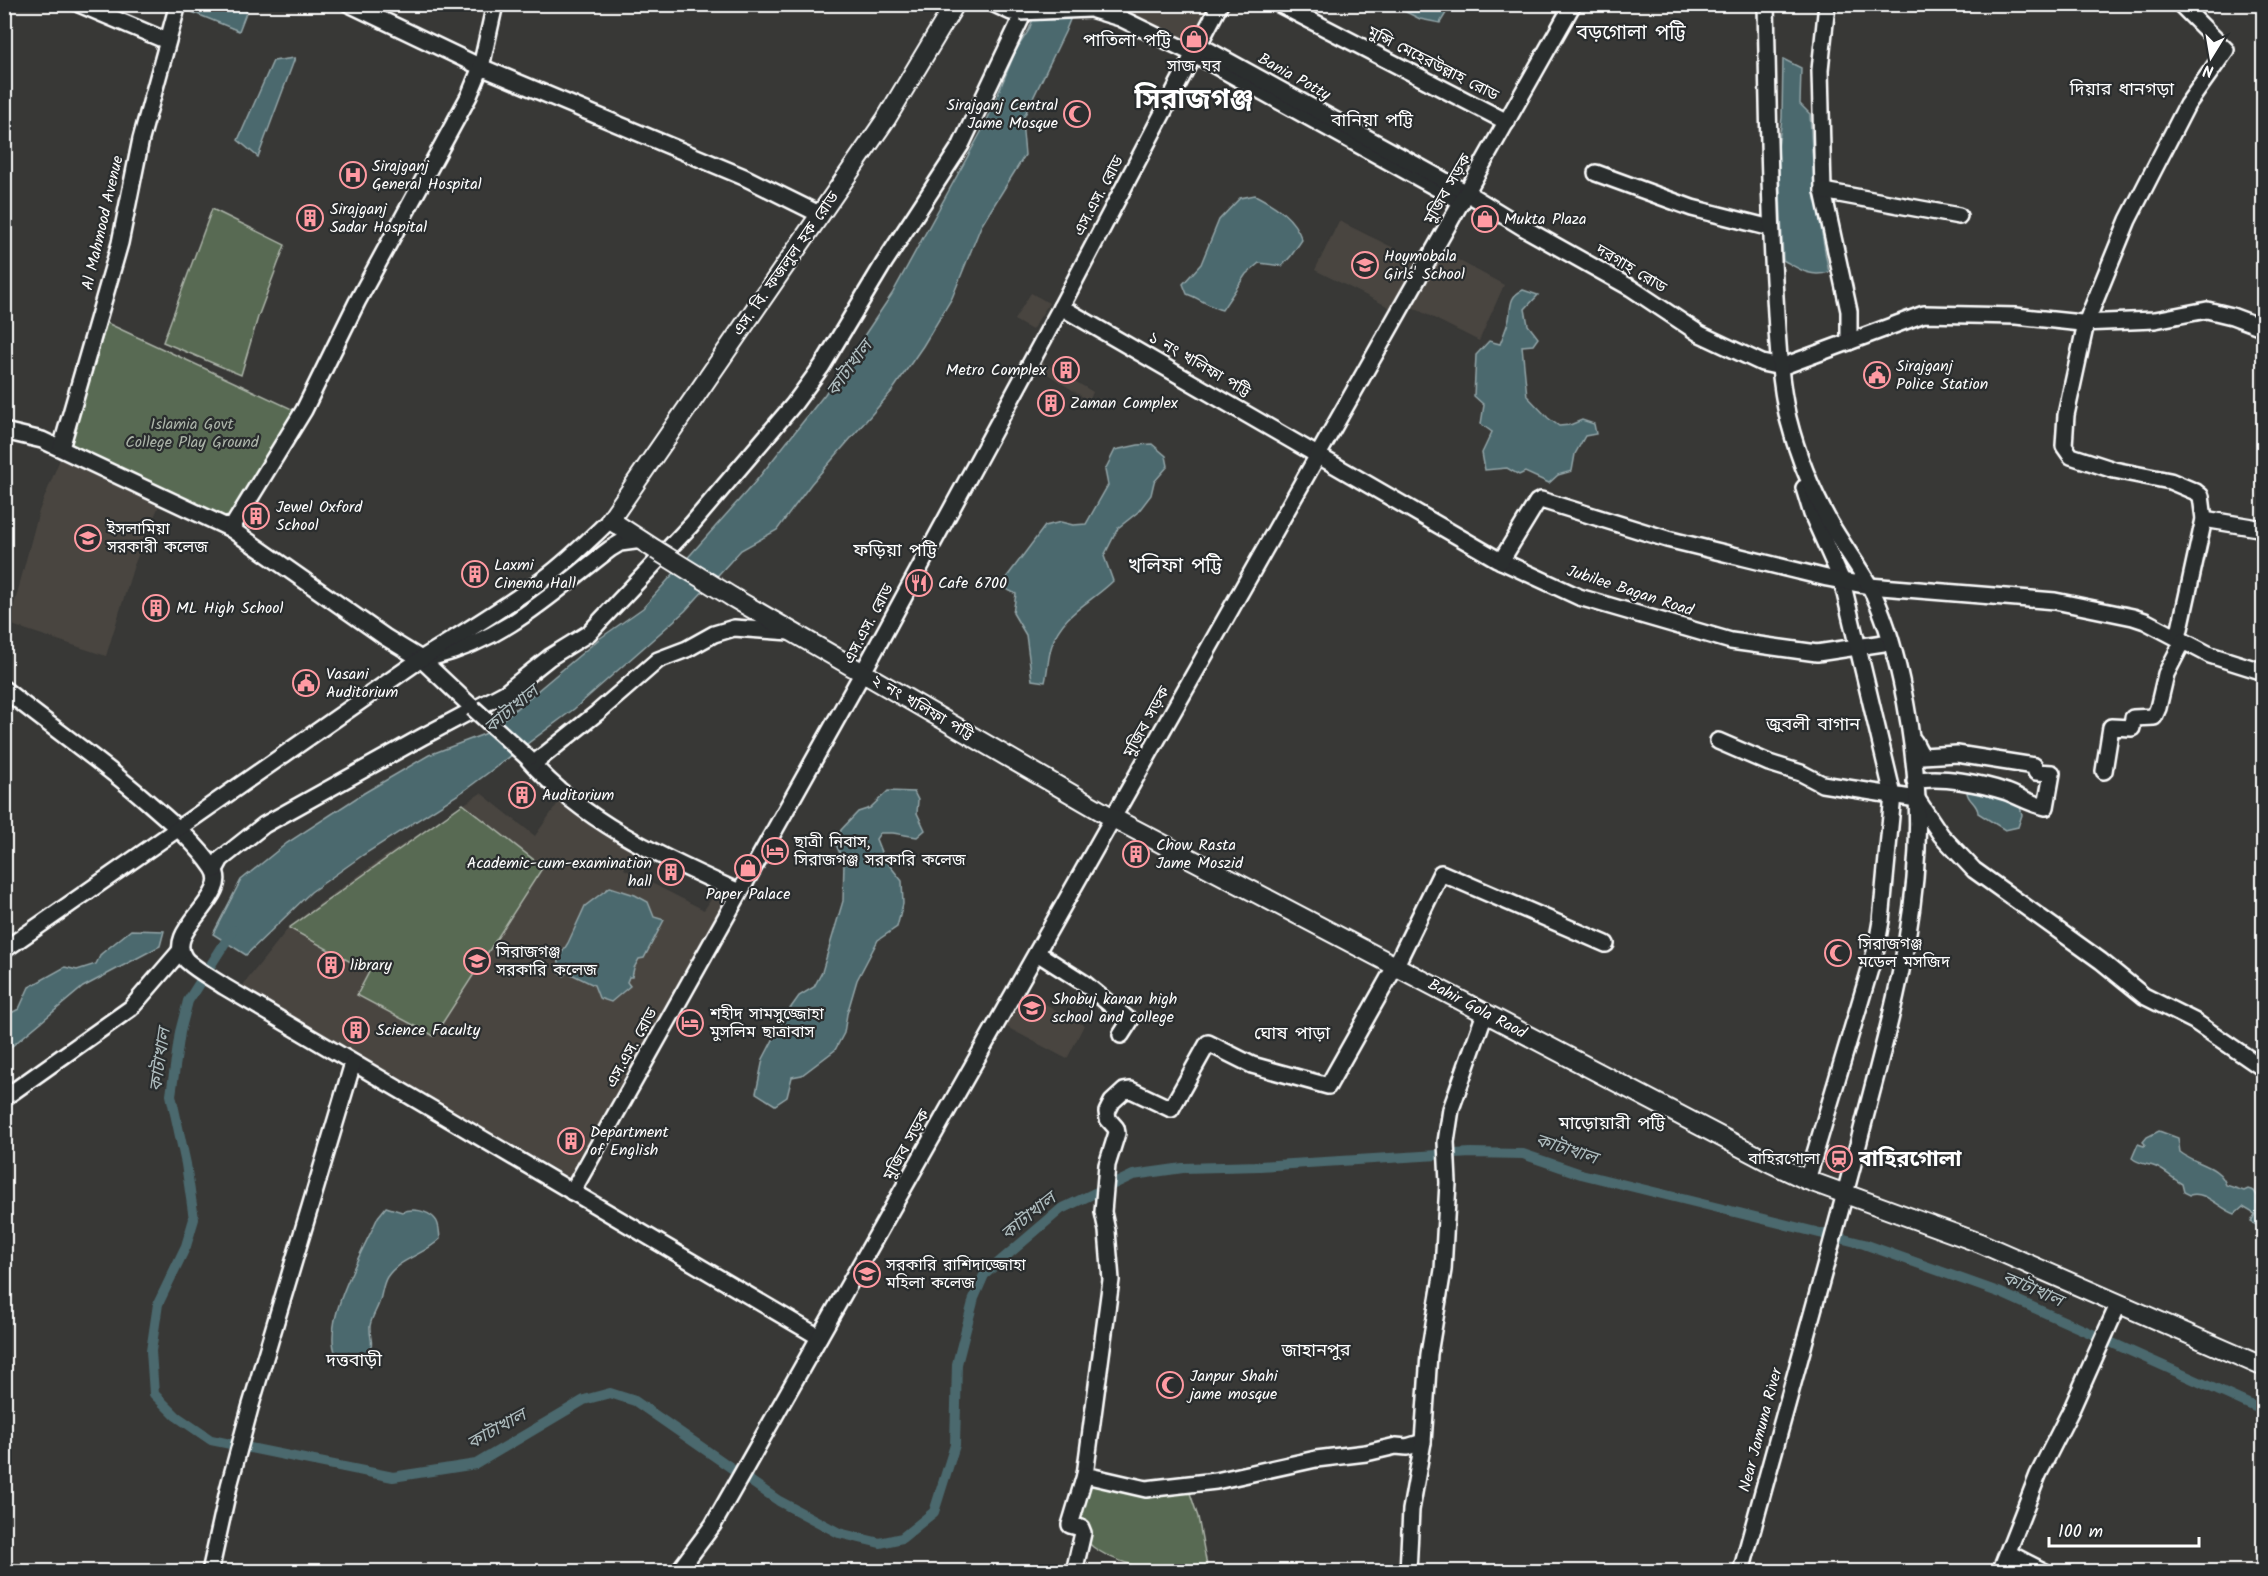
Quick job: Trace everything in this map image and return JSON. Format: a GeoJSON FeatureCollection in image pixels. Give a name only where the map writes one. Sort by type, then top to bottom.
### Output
{"type":"FeatureCollection","features":[{"type":"Feature","properties":{"kind":"main road","name":"এস. বি. ফজলুল হক রোড"},"geometry":{"type":"LineString","coordinates":[[610,520],[886,119],[956,4]]}},
{"type":"Feature","properties":{"kind":"main road","name":"২ নং খলিফা পট্টি"},"geometry":{"type":"LineString","coordinates":[[610,520],[790,632],[1113,818]]}},
{"type":"Feature","properties":{"kind":"main road","name":"Bahir Gola Raod"},"geometry":{"type":"LineString","coordinates":[[1113,818],[1843,1200],[1980,1243],[2053,1274],[2116,1310],[2264,1367]]}},
{"type":"Feature","properties":{"kind":"street"},"geometry":{"type":"LineString","coordinates":[[79,4],[167,42]]}},
{"type":"Feature","properties":{"kind":"street","name":"Al Mahmood Avenue"},"geometry":{"type":"LineString","coordinates":[[61,448],[120,243],[141,139],[178,4]]}},
{"type":"Feature","properties":{"kind":"street"},"geometry":{"type":"LineString","coordinates":[[349,4],[481,66],[744,177],[821,215]]}},
{"type":"Feature","properties":{"kind":"street"},"geometry":{"type":"LineString","coordinates":[[231,529],[304,410],[357,302],[469,96],[481,66],[495,4]]}},
{"type":"Feature","properties":{"kind":"street"},"geometry":{"type":"LineString","coordinates":[[994,4],[1011,12],[1024,8],[1093,8]]}},
{"type":"Feature","properties":{"kind":"street","name":"এস.এস. রোড"},"geometry":{"type":"LineString","coordinates":[[572,1192],[862,674],[1061,307],[1220,4]]}},
{"type":"Feature","properties":{"kind":"street","name":"মুন্সি মেহেরউল্লাহ রোড"},"geometry":{"type":"LineString","coordinates":[[1279,4],[1507,122]]}},
{"type":"Feature","properties":{"kind":"street","name":"মুজিব সড়ক"},"geometry":{"type":"LineString","coordinates":[[678,1572],[713,1525],[1574,4]]}},
{"type":"Feature","properties":{"kind":"street"},"geometry":{"type":"LineString","coordinates":[[1766,4],[1771,228],[1785,401],[1812,513],[1842,581],[1893,795],[1881,921],[1876,949],[1806,1180]]}},
{"type":"Feature","properties":{"kind":"street"},"geometry":{"type":"LineString","coordinates":[[1827,4],[1820,70],[1823,191],[1849,311],[1849,342]]}},
{"type":"Feature","properties":{"kind":"street"},"geometry":{"type":"LineString","coordinates":[[2104,771],[2111,727],[2132,728],[2133,718],[2154,717],[2158,708],[2166,674],[2180,639],[2204,519],[2201,496],[2196,492],[2170,481],[2115,470],[2071,456],[2064,446],[2066,415],[2086,322],[2128,220],[2187,105],[2226,50],[2180,4]]}},
{"type":"Feature","properties":{"kind":"street"},"geometry":{"type":"LineString","coordinates":[[819,1337],[225,987],[184,955],[181,942],[213,892],[216,881],[215,870],[220,859],[264,825],[505,693],[550,657],[589,633],[691,525],[794,404],[822,366],[845,324],[961,145],[1024,8]]}},
{"type":"Feature","properties":{"kind":"street","name":"Bania Potty"},"geometry":{"type":"LineString","coordinates":[[1093,8],[1196,50],[1464,197]]}},
{"type":"Feature","properties":{"kind":"street"},"geometry":{"type":"LineString","coordinates":[[1596,173],[1692,208],[1771,228]]}},
{"type":"Feature","properties":{"kind":"street"},"geometry":{"type":"LineString","coordinates":[[1823,191],[1959,216]]}},
{"type":"Feature","properties":{"kind":"street","name":"দরগাহ রোড"},"geometry":{"type":"LineString","coordinates":[[1464,197],[1631,288],[1700,334],[1762,363],[1781,367]]}},
{"type":"Feature","properties":{"kind":"street","name":"১ নং খলিফা পট্টি"},"geometry":{"type":"LineString","coordinates":[[1061,307],[1318,455]]}},
{"type":"Feature","properties":{"kind":"street"},"geometry":{"type":"LineString","coordinates":[[1781,367],[1924,314],[2016,316],[2086,322],[2155,320],[2207,310],[2264,328]]}},
{"type":"Feature","properties":{"kind":"street"},"geometry":{"type":"LineString","coordinates":[[4,431],[42,440],[61,448],[231,529],[421,659],[595,817],[641,846],[740,892]]}},
{"type":"Feature","properties":{"kind":"street","name":"Near Jamuna River"},"geometry":{"type":"LineString","coordinates":[[1741,1572],[1898,990],[1916,877],[1916,781],[1910,733],[1890,642],[1869,586],[1827,518],[1796,447]]}},
{"type":"Feature","properties":{"kind":"street","name":"Jubilee Bagan Road"},"geometry":{"type":"LineString","coordinates":[[1318,455],[1501,561],[1579,597],[1731,641],[1817,653],[1890,642]]}},
{"type":"Feature","properties":{"kind":"street"},"geometry":{"type":"LineString","coordinates":[[1501,561],[1537,502],[1541,500],[1667,539],[1842,581],[1869,586],[2055,601],[2133,617],[2210,655],[2264,672]]}},
{"type":"Feature","properties":{"kind":"street"},"geometry":{"type":"LineString","coordinates":[[2204,519],[2264,530]]}},
{"type":"Feature","properties":{"kind":"street"},"geometry":{"type":"LineString","coordinates":[[4,950],[421,659],[488,619],[572,556],[610,520]]}},
{"type":"Feature","properties":{"kind":"street"},"geometry":{"type":"LineString","coordinates":[[421,659],[458,651],[484,640],[544,601],[620,543],[649,545]]}},
{"type":"Feature","properties":{"kind":"street"},"geometry":{"type":"LineString","coordinates":[[531,588],[544,601]]}},
{"type":"Feature","properties":{"kind":"street"},"geometry":{"type":"LineString","coordinates":[[531,761],[597,713],[658,660],[687,649],[714,634],[734,628],[790,632]]}},
{"type":"Feature","properties":{"kind":"street"},"geometry":{"type":"LineString","coordinates":[[4,689],[121,777],[178,828],[215,870]]}},
{"type":"Feature","properties":{"kind":"street"},"geometry":{"type":"LineString","coordinates":[[1910,733],[1922,756],[1957,754],[1976,756],[2034,766],[2036,772],[2052,773],[2046,807],[2004,791],[1963,781],[1925,778],[1916,781]]}},
{"type":"Feature","properties":{"kind":"street"},"geometry":{"type":"LineString","coordinates":[[1718,741],[1769,763],[1801,773],[1822,784],[1853,791],[1917,799],[1941,834],[1974,870],[2101,961],[2144,996],[2194,1021],[2264,1069]]}},
{"type":"Feature","properties":{"kind":"street"},"geometry":{"type":"LineString","coordinates":[[1074,1572],[1083,1533],[1081,1528],[1070,1525],[1085,1475],[1111,1280],[1107,1231],[1102,1212],[1107,1165],[1117,1133],[1116,1128],[1108,1119],[1107,1112],[1112,1102],[1124,1091],[1131,1090],[1171,1109],[1208,1043],[1252,1065],[1328,1086],[1396,965],[1441,873],[1606,944]]}},
{"type":"Feature","properties":{"kind":"street"},"geometry":{"type":"LineString","coordinates":[[1037,953],[1084,983],[1130,1021],[1121,1035]]}},
{"type":"Feature","properties":{"kind":"street"},"geometry":{"type":"LineString","coordinates":[[4,1098],[131,1008],[184,955]]}},
{"type":"Feature","properties":{"kind":"street"},"geometry":{"type":"LineString","coordinates":[[1408,1572],[1411,1510],[1423,1442],[1429,1354],[1443,1270],[1448,1183],[1446,1142],[1451,1109],[1485,1013]]}},
{"type":"Feature","properties":{"kind":"street"},"geometry":{"type":"LineString","coordinates":[[210,1572],[229,1486],[250,1408],[353,1063]]}},
{"type":"Feature","properties":{"kind":"street"},"geometry":{"type":"LineString","coordinates":[[2000,1572],[2038,1475],[2116,1310]]}},
{"type":"Feature","properties":{"kind":"street"},"geometry":{"type":"LineString","coordinates":[[1085,1475],[1146,1490],[1216,1481],[1316,1459],[1366,1453],[1396,1446],[1407,1447],[1423,1442]]}},
{"type":"Feature","properties":{"kind":"street"},"geometry":{"type":"LineString","coordinates":[[2008,1553],[2044,1572]]}},
{"type":"Feature","properties":{"kind":"shaded area"},"geometry":{"type":"Polygon","coordinates":[[[1092,5],[1218,5],[1190,54],[1092,5]]]}},
{"type":"Feature","properties":{"kind":"shaded area","name":"Hoymobala Girls' School"},"geometry":{"type":"Polygon","coordinates":[[[1339,221],[1416,259],[1391,308],[1315,270],[1339,221]]]}},
{"type":"Feature","properties":{"kind":"shaded area"},"geometry":{"type":"Polygon","coordinates":[[[1443,252],[1504,285],[1479,341],[1412,307],[1443,252]]]}},
{"type":"Feature","properties":{"kind":"shaded area"},"geometry":{"type":"Polygon","coordinates":[[[1031,293],[1049,303],[1032,330],[1014,320],[1031,293]]]}},
{"type":"Feature","properties":{"kind":"shaded area"},"geometry":{"type":"Polygon","coordinates":[[[1038,359],[1093,392],[1089,401],[1034,365],[1038,359]]]}},
{"type":"Feature","properties":{"kind":"shaded area","name":"ইসলামিয়া সরকারী কলেজ"},"geometry":{"type":"Polygon","coordinates":[[[62,454],[160,503],[134,565],[106,656],[9,624],[39,511],[62,454]]]}},
{"type":"Feature","properties":{"kind":"shaded area","name":"সিরাজগঞ্জ সরকারি কলেজ"},"geometry":{"type":"Polygon","coordinates":[[[481,793],[535,836],[563,796],[635,848],[624,869],[704,910],[716,892],[728,897],[569,1177],[239,990],[287,930],[284,932],[308,912],[384,857],[481,793]]]}},
{"type":"Feature","properties":{"kind":"shaded area","name":"Shobuj kanan high school and college"},"geometry":{"type":"Polygon","coordinates":[[[1021,991],[1084,1025],[1067,1059],[1003,1025],[1021,991]]]}},
{"type":"Feature","properties":{"kind":"green space"},"geometry":{"type":"Polygon","coordinates":[[[212,209],[285,245],[258,317],[241,375],[163,342],[212,209]]]}},
{"type":"Feature","properties":{"kind":"green space","name":"Islamia Govt College Play Ground"},"geometry":{"type":"Polygon","coordinates":[[[107,323],[294,410],[228,520],[68,446],[107,323]]]}},
{"type":"Feature","properties":{"kind":"green space"},"geometry":{"type":"Polygon","coordinates":[[[463,804],[543,867],[434,1036],[357,995],[369,972],[289,928],[463,804]]]}},
{"type":"Feature","properties":{"kind":"green space"},"geometry":{"type":"Polygon","coordinates":[[[1085,1475],[1189,1490],[1198,1517],[1208,1571],[1163,1570],[1134,1565],[1106,1555],[1093,1547],[1073,1526],[1085,1475]]]}},
{"type":"Feature","properties":{"kind":"water"},"geometry":{"type":"Polygon","coordinates":[[[194,4],[249,5],[239,31],[192,12],[194,4]]]}},
{"type":"Feature","properties":{"kind":"water"},"geometry":{"type":"Polygon","coordinates":[[[1038,5],[1076,5],[1022,121],[1025,155],[981,226],[952,298],[923,346],[892,391],[811,484],[777,530],[741,550],[685,611],[574,709],[465,790],[363,855],[311,892],[246,955],[213,934],[241,880],[287,843],[364,793],[429,755],[487,733],[599,639],[643,608],[756,481],[825,394],[892,294],[986,123],[1016,50],[1029,30],[1038,5]]]}},
{"type":"Feature","properties":{"kind":"water"},"geometry":{"type":"Polygon","coordinates":[[[1392,5],[1451,5],[1440,23],[1420,19],[1392,5]]]}},
{"type":"Feature","properties":{"kind":"water"},"geometry":{"type":"Polygon","coordinates":[[[295,58],[258,157],[238,140],[273,61],[295,58]]]}},
{"type":"Feature","properties":{"kind":"water"},"geometry":{"type":"Polygon","coordinates":[[[1783,59],[1801,68],[1800,104],[1810,114],[1816,193],[1829,272],[1822,274],[1805,272],[1783,260],[1778,148],[1782,118],[1783,59]]]}},
{"type":"Feature","properties":{"kind":"water"},"geometry":{"type":"Polygon","coordinates":[[[1255,195],[1283,213],[1299,232],[1302,240],[1282,266],[1259,263],[1246,274],[1222,310],[1187,294],[1183,284],[1201,264],[1219,220],[1240,198],[1255,195]]]}},
{"type":"Feature","properties":{"kind":"water"},"geometry":{"type":"Polygon","coordinates":[[[1523,290],[1538,295],[1525,309],[1528,325],[1538,338],[1533,345],[1522,346],[1527,396],[1559,426],[1570,425],[1582,420],[1594,424],[1596,434],[1585,436],[1575,454],[1572,471],[1558,475],[1549,483],[1525,472],[1519,475],[1507,468],[1485,470],[1482,453],[1492,432],[1481,424],[1484,405],[1474,396],[1476,355],[1489,341],[1500,344],[1513,298],[1523,290]]]}},
{"type":"Feature","properties":{"kind":"water"},"geometry":{"type":"Polygon","coordinates":[[[1152,444],[1166,456],[1168,466],[1154,482],[1151,495],[1138,512],[1118,528],[1104,556],[1113,581],[1062,625],[1051,649],[1045,682],[1032,680],[1026,635],[1013,613],[1016,594],[1002,587],[1006,578],[1045,526],[1061,522],[1073,525],[1086,524],[1108,485],[1105,470],[1115,450],[1152,444]]]}},
{"type":"Feature","properties":{"kind":"water"},"geometry":{"type":"Polygon","coordinates":[[[888,791],[914,792],[918,800],[917,813],[925,830],[917,837],[880,833],[876,839],[883,857],[902,881],[903,904],[897,927],[878,940],[857,980],[844,1033],[835,1050],[802,1075],[792,1077],[787,1097],[775,1105],[756,1093],[763,1059],[787,1013],[799,996],[814,987],[822,972],[843,901],[844,862],[836,845],[841,830],[858,812],[870,808],[888,791]]]}},
{"type":"Feature","properties":{"kind":"water"},"geometry":{"type":"Polygon","coordinates":[[[1967,792],[1980,792],[2020,806],[2022,815],[2018,827],[2005,830],[1978,813],[1967,792]]]}},
{"type":"Feature","properties":{"kind":"water"},"geometry":{"type":"Polygon","coordinates":[[[610,887],[648,902],[654,917],[664,920],[644,958],[639,959],[632,977],[629,977],[627,982],[630,986],[611,1002],[599,998],[594,985],[567,972],[564,976],[559,972],[558,959],[585,906],[610,887]]]}},
{"type":"Feature","properties":{"kind":"water"},"geometry":{"type":"Polygon","coordinates":[[[131,930],[164,931],[160,946],[83,987],[5,1052],[5,1016],[19,1009],[29,987],[65,967],[77,970],[96,964],[101,954],[131,930]]]}},
{"type":"Feature","properties":{"kind":"water"},"geometry":{"type":"Polygon","coordinates":[[[2159,1131],[2178,1138],[2180,1152],[2219,1173],[2226,1185],[2244,1191],[2248,1189],[2254,1191],[2263,1213],[2263,1229],[2251,1222],[2255,1214],[2243,1207],[2235,1214],[2207,1197],[2190,1195],[2184,1192],[2182,1184],[2163,1171],[2132,1158],[2138,1144],[2144,1146],[2143,1142],[2147,1137],[2159,1131]]]}},
{"type":"Feature","properties":{"kind":"water"},"geometry":{"type":"Polygon","coordinates":[[[386,1207],[402,1212],[415,1210],[428,1214],[438,1223],[440,1239],[399,1265],[387,1277],[371,1323],[371,1345],[368,1352],[364,1356],[336,1354],[333,1340],[334,1323],[339,1305],[363,1247],[378,1217],[386,1207]]]}},
{"type":"Feature","properties":{"kind":"waterway","name":"কাটাখাল"},"geometry":{"type":"LineString","coordinates":[[233,930],[188,1001],[180,1032],[171,1095],[186,1164],[194,1219],[186,1246],[158,1304],[151,1351],[154,1394],[176,1416],[211,1440],[393,1477],[476,1464],[584,1400],[610,1393],[635,1401],[779,1501],[839,1533],[880,1543],[902,1538],[934,1512],[955,1445],[957,1364],[974,1298],[984,1275],[1061,1209],[1133,1175],[1183,1168],[1260,1166],[1471,1153],[1523,1154],[1581,1174],[1864,1244],[2001,1293],[2264,1411]]}},
{"type":"Feature","properties":{"kind":"place","name":"সাজ ঘর"},"geometry":{"type":"Point","coordinates":[1194,39]}},
{"type":"Feature","properties":{"kind":"place","name":"Sirajganj Central Jame Mosque"},"geometry":{"type":"Point","coordinates":[1077,114]}},
{"type":"Feature","properties":{"kind":"place","name":"Sirajganj General Hospital"},"geometry":{"type":"Point","coordinates":[353,175]}},
{"type":"Feature","properties":{"kind":"place","name":"Sirajganj Sadar Hospital"},"geometry":{"type":"Point","coordinates":[310,218]}},
{"type":"Feature","properties":{"kind":"place","name":"Mukta Plaza"},"geometry":{"type":"Point","coordinates":[1485,219]}},
{"type":"Feature","properties":{"kind":"place","name":"Hoymobala Girls' School"},"geometry":{"type":"Point","coordinates":[1365,265]}},
{"type":"Feature","properties":{"kind":"place","name":"Metro Complex"},"geometry":{"type":"Point","coordinates":[1066,370]}},
{"type":"Feature","properties":{"kind":"place","name":"Sirajganj Police Station"},"geometry":{"type":"Point","coordinates":[1877,375]}},
{"type":"Feature","properties":{"kind":"place","name":"Zaman Complex"},"geometry":{"type":"Point","coordinates":[1051,403]}},
{"type":"Feature","properties":{"kind":"place","name":"Jewel Oxford School"},"geometry":{"type":"Point","coordinates":[256,516]}},
{"type":"Feature","properties":{"kind":"place","name":"ইসলামিয়া সরকারী কলেজ"},"geometry":{"type":"Point","coordinates":[88,538]}},
{"type":"Feature","properties":{"kind":"place","name":"Laxmi Cinema Hall"},"geometry":{"type":"Point","coordinates":[475,574]}},
{"type":"Feature","properties":{"kind":"place","name":"Cafe 6700"},"geometry":{"type":"Point","coordinates":[919,583]}},
{"type":"Feature","properties":{"kind":"place","name":"ML High School"},"geometry":{"type":"Point","coordinates":[156,608]}},
{"type":"Feature","properties":{"kind":"place","name":"Vasani Auditorium"},"geometry":{"type":"Point","coordinates":[306,683]}},
{"type":"Feature","properties":{"kind":"place","name":"Auditorium"},"geometry":{"type":"Point","coordinates":[522,795]}},
{"type":"Feature","properties":{"kind":"place","name":"ছাত্রী নিবাস, সিরাজগঞ্জ সরকারি কলেজ"},"geometry":{"type":"Point","coordinates":[775,851]}},
{"type":"Feature","properties":{"kind":"place","name":"Chow Rasta Jame Moszid"},"geometry":{"type":"Point","coordinates":[1136,854]}},
{"type":"Feature","properties":{"kind":"place","name":"Paper Palace"},"geometry":{"type":"Point","coordinates":[748,868]}},
{"type":"Feature","properties":{"kind":"place","name":"Academic-cum-examination hall"},"geometry":{"type":"Point","coordinates":[671,872]}},
{"type":"Feature","properties":{"kind":"place","name":"সিরাজগঞ্জ মডেল মসজিদ"},"geometry":{"type":"Point","coordinates":[1838,953]}},
{"type":"Feature","properties":{"kind":"place","name":"সিরাজগঞ্জ সরকারি কলেজ"},"geometry":{"type":"Point","coordinates":[477,961]}},
{"type":"Feature","properties":{"kind":"place","name":"library"},"geometry":{"type":"Point","coordinates":[331,965]}},
{"type":"Feature","properties":{"kind":"place","name":"Shobuj kanan high school and college"},"geometry":{"type":"Point","coordinates":[1032,1008]}},
{"type":"Feature","properties":{"kind":"place","name":"শহীদ সামসুজ্জোহা মুসলিম ছাত্রাবাস"},"geometry":{"type":"Point","coordinates":[690,1023]}},
{"type":"Feature","properties":{"kind":"place","name":"Science Faculty"},"geometry":{"type":"Point","coordinates":[356,1030]}},
{"type":"Feature","properties":{"kind":"place","name":"Department of English"},"geometry":{"type":"Point","coordinates":[571,1141]}},
{"type":"Feature","properties":{"kind":"place","name":"বাহিরগোলা"},"geometry":{"type":"Point","coordinates":[1839,1159]}},
{"type":"Feature","properties":{"kind":"place","name":"সরকারি রাশিদাজ্জোহা মহিলা কলেজ"},"geometry":{"type":"Point","coordinates":[867,1274]}},
{"type":"Feature","properties":{"kind":"place","name":"Janpur Shahi jame mosque"},"geometry":{"type":"Point","coordinates":[1170,1385]}},
{"type":"Feature","properties":{"kind":"district","name":"বড়গোলা পট্টি"},"geometry":{"type":"Point","coordinates":[1631,34]}},
{"type":"Feature","properties":{"kind":"district","name":"পাতিলা পট্টি"},"geometry":{"type":"Point","coordinates":[1127,41]}},
{"type":"Feature","properties":{"kind":"district","name":"দিয়ার ধানগড়া"},"geometry":{"type":"Point","coordinates":[2122,90]}},
{"type":"Feature","properties":{"kind":"district","name":"সিরাজগঞ্জ"},"geometry":{"type":"Point","coordinates":[1194,100]}},
{"type":"Feature","properties":{"kind":"district","name":"বানিয়া পট্টি"},"geometry":{"type":"Point","coordinates":[1372,121]}},
{"type":"Feature","properties":{"kind":"district","name":"ফড়িয়া পট্টি"},"geometry":{"type":"Point","coordinates":[895,551]}},
{"type":"Feature","properties":{"kind":"district","name":"খলিফা পট্টি"},"geometry":{"type":"Point","coordinates":[1175,567]}},
{"type":"Feature","properties":{"kind":"district","name":"জুবলী বাগান"},"geometry":{"type":"Point","coordinates":[1813,725]}},
{"type":"Feature","properties":{"kind":"district","name":"ঘোষ পাড়া"},"geometry":{"type":"Point","coordinates":[1292,1034]}},
{"type":"Feature","properties":{"kind":"district","name":"মাড়োয়ারী পট্টি"},"geometry":{"type":"Point","coordinates":[1612,1124]}},
{"type":"Feature","properties":{"kind":"district","name":"বাহিরগোলা"},"geometry":{"type":"Point","coordinates":[1910,1160]}},
{"type":"Feature","properties":{"kind":"district","name":"জাহানপুর"},"geometry":{"type":"Point","coordinates":[1316,1351]}},
{"type":"Feature","properties":{"kind":"district","name":"দত্তবাড়ী"},"geometry":{"type":"Point","coordinates":[354,1361]}}]}
